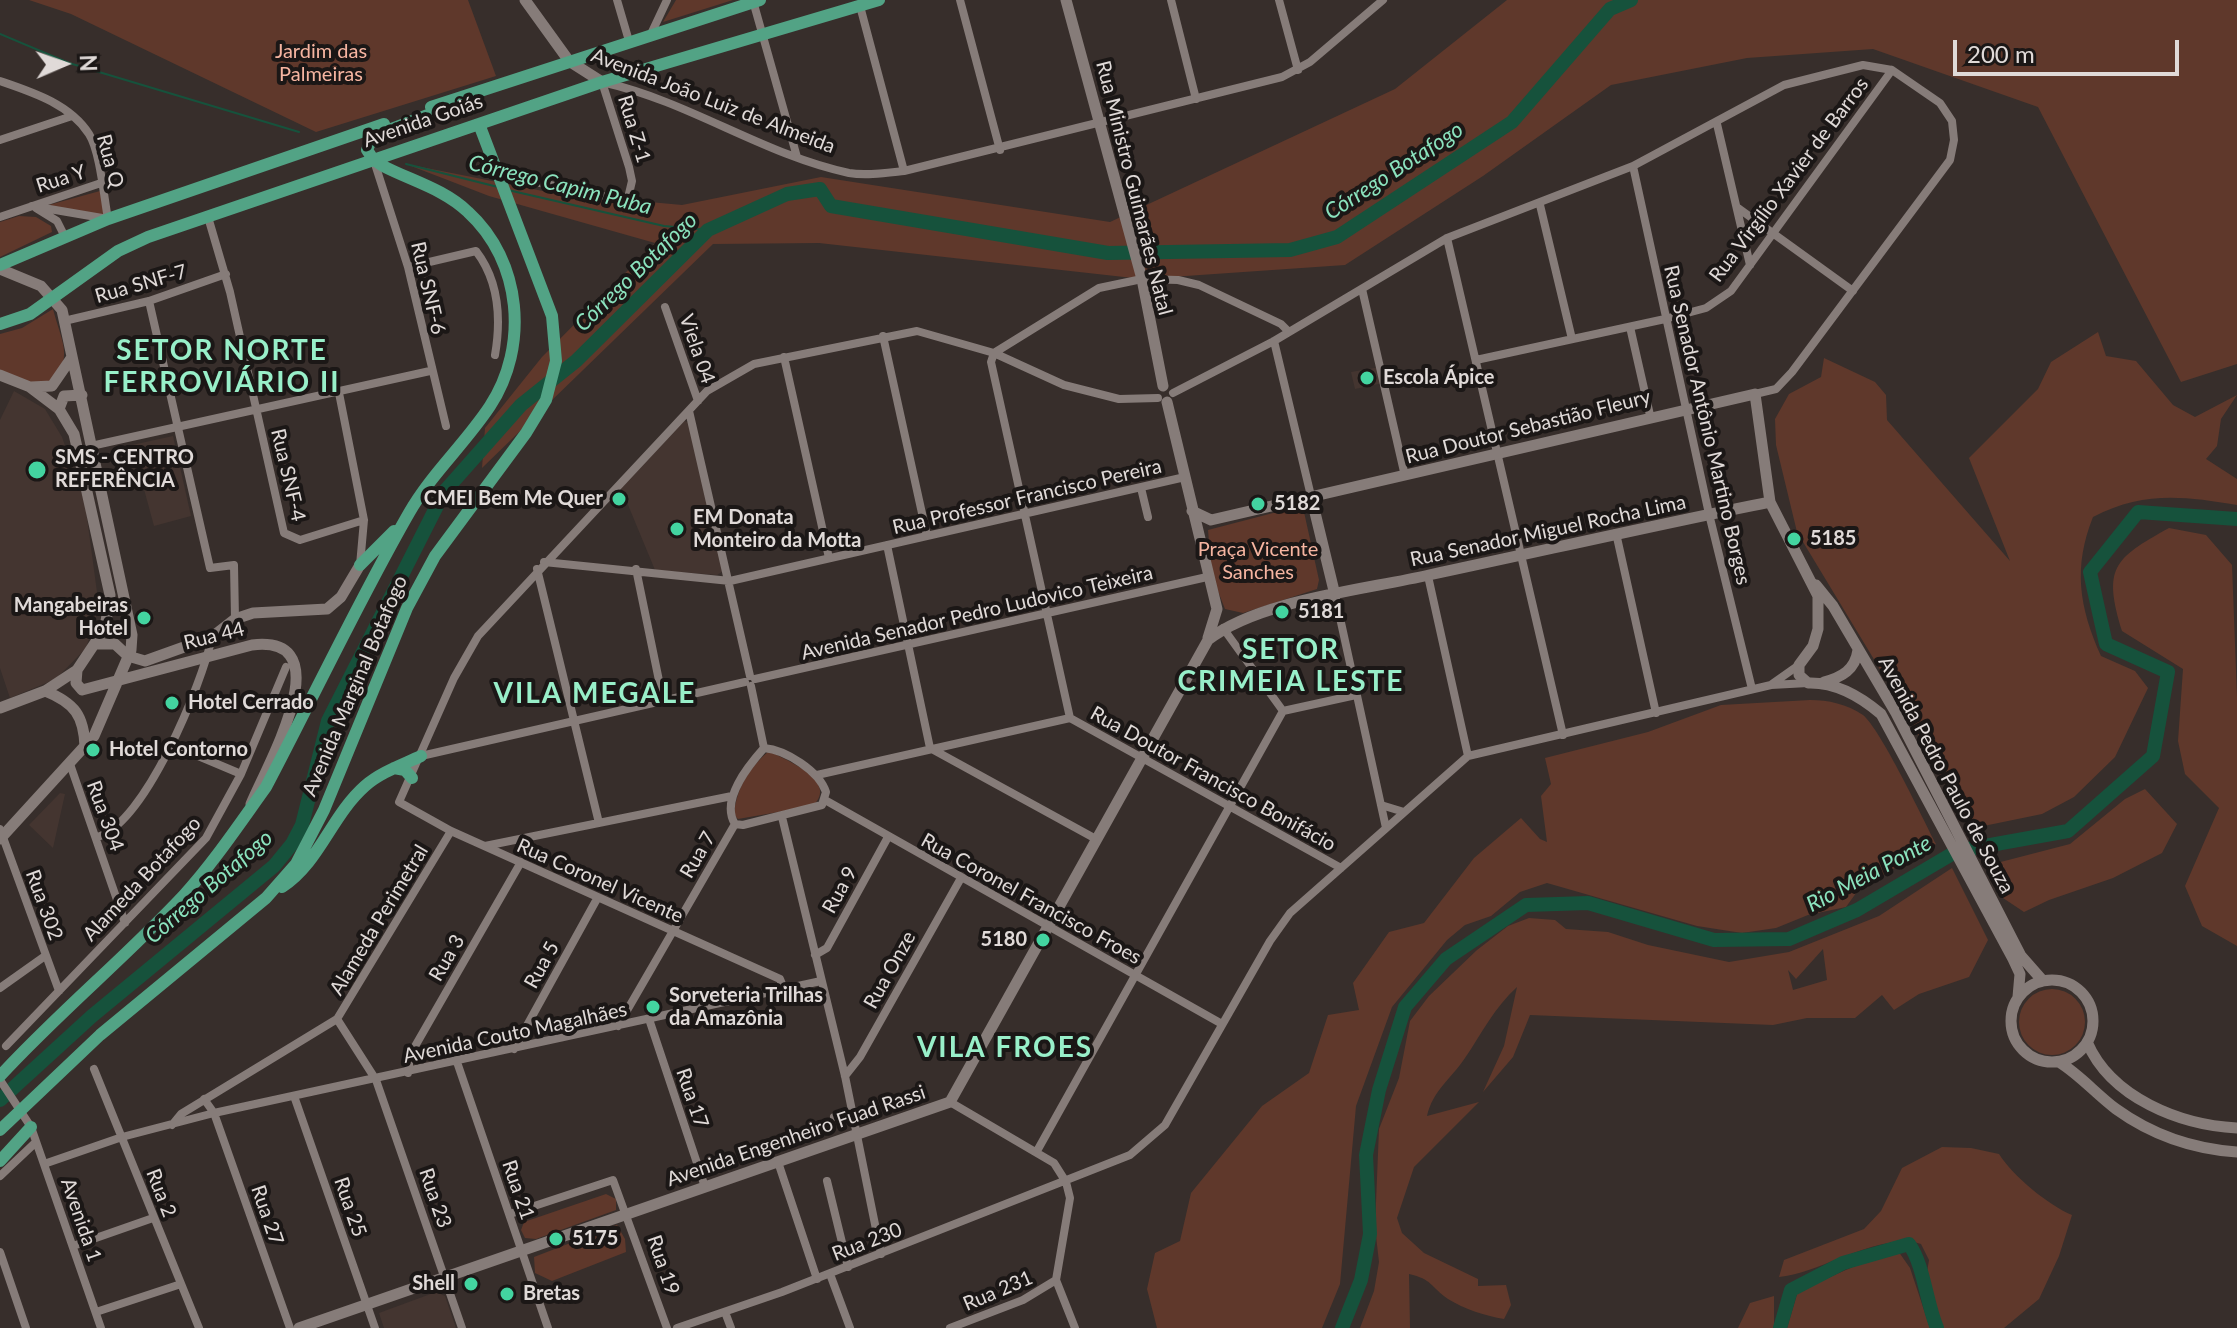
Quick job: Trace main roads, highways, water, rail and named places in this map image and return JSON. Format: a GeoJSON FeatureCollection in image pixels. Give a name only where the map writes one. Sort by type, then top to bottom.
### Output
{"type":"FeatureCollection","features":[{"type":"Feature","properties":{"kind":"main road"},"geometry":{"type":"LineString","coordinates":[[525,0],[569,61]]}},
{"type":"Feature","properties":{"kind":"main road","name":"Avenida Goiás"},"geometry":{"type":"LineString","coordinates":[[0,324],[30,314],[118,251],[208,217],[602,82],[879,0]]}},
{"type":"Feature","properties":{"kind":"main road","name":"Rua Ministro Guimarães Natal"},"geometry":{"type":"LineString","coordinates":[[1066,0],[1141,275],[1198,535]]}},
{"type":"Feature","properties":{"kind":"main road","name":"Avenida Goiás"},"geometry":{"type":"LineString","coordinates":[[0,267],[108,219],[438,105],[756,1]]}},
{"type":"Feature","properties":{"kind":"main road","name":"Avenida João Luiz de Almeida"},"geometry":{"type":"LineString","coordinates":[[569,61],[602,82]]}},
{"type":"Feature","properties":{"kind":"main road"},"geometry":{"type":"LineString","coordinates":[[373,159],[367,150],[373,136],[430,114],[438,105]]}},
{"type":"Feature","properties":{"kind":"main road","name":"Avenida Marginal Botafogo"},"geometry":{"type":"LineString","coordinates":[[0,1130],[100,1035],[266,898],[296,864],[324,810],[407,608],[435,556],[526,433],[546,400],[556,361],[552,316],[479,124]]}},
{"type":"Feature","properties":{"kind":"main road","name":"Avenida Marginal Botafogo"},"geometry":{"type":"LineString","coordinates":[[0,1078],[48,1024],[138,942],[187,892],[245,817],[266,787],[425,487],[498,392],[512,353],[513,301],[500,257],[470,213],[446,195],[373,159]]}},
{"type":"Feature","properties":{"kind":"main road"},"geometry":{"type":"LineString","coordinates":[[0,267],[41,286],[54,299],[64,321],[132,635],[128,656],[115,680],[94,736],[1,835]]}},
{"type":"Feature","properties":{"kind":"main road"},"geometry":{"type":"LineString","coordinates":[[30,387],[52,386],[72,357]]}},
{"type":"Feature","properties":{"kind":"main road"},"geometry":{"type":"LineString","coordinates":[[0,375],[30,387],[59,409],[79,446],[110,595],[109,613],[98,644],[77,670],[45,691],[0,708]]}},
{"type":"Feature","properties":{"kind":"main road","name":"Rua Doutor Sebastião Fleury"},"geometry":{"type":"LineString","coordinates":[[1291,501],[1498,456],[1650,415],[1755,394],[1770,502]]}},
{"type":"Feature","properties":{"kind":"main road"},"geometry":{"type":"LineString","coordinates":[[59,409],[64,396],[82,395]]}},
{"type":"Feature","properties":{"kind":"main road"},"geometry":{"type":"LineString","coordinates":[[1311,496],[1335,595]]}},
{"type":"Feature","properties":{"kind":"main road"},"geometry":{"type":"LineString","coordinates":[[1208,640],[1217,609],[1198,535],[1211,520],[1291,501],[1306,502],[1316,512]]}},
{"type":"Feature","properties":{"kind":"main road","name":"Rua Senador Miguel Rocha Lima"},"geometry":{"type":"LineString","coordinates":[[1335,595],[1770,502]]}},
{"type":"Feature","properties":{"kind":"main road","name":"Avenida Pedro Paulo de Souza"},"geometry":{"type":"LineString","coordinates":[[1770,502],[1815,585],[1858,650],[1972,870],[2020,974],[2018,997]]}},
{"type":"Feature","properties":{"kind":"main road"},"geometry":{"type":"LineString","coordinates":[[1192,511],[1211,520]]}},
{"type":"Feature","properties":{"kind":"main road"},"geometry":{"type":"LineString","coordinates":[[360,565],[403,524]]}},
{"type":"Feature","properties":{"kind":"main road","name":"Rua 44"},"geometry":{"type":"LineString","coordinates":[[98,644],[115,644],[128,656],[145,661],[212,637],[235,619],[268,610],[327,609],[341,597],[360,565]]}},
{"type":"Feature","properties":{"kind":"main road"},"geometry":{"type":"LineString","coordinates":[[1815,585],[1820,607],[1818,629]]}},
{"type":"Feature","properties":{"kind":"main road","name":"Avenida Engenheiro Fuad Rassi"},"geometry":{"type":"LineString","coordinates":[[299,1328],[950,1102],[1208,640],[1223,628],[1244,618],[1335,595]]}},
{"type":"Feature","properties":{"kind":"main road"},"geometry":{"type":"LineString","coordinates":[[1217,609],[1232,618],[1244,618]]}},
{"type":"Feature","properties":{"kind":"main road"},"geometry":{"type":"LineString","coordinates":[[1818,629],[1827,621],[1842,623]]}},
{"type":"Feature","properties":{"kind":"main road","name":"Avenida Pedro Paulo de Souza"},"geometry":{"type":"LineString","coordinates":[[1818,629],[1813,646],[1799,665],[1799,675],[1808,683],[1823,682],[1857,695],[1881,714],[1945,817]]}},
{"type":"Feature","properties":{"kind":"main road","name":"Rua 44"},"geometry":{"type":"LineString","coordinates":[[82,690],[208,655],[270,644],[287,653],[298,673],[297,693],[245,817]]}},
{"type":"Feature","properties":{"kind":"main road"},"geometry":{"type":"LineString","coordinates":[[1823,682],[1848,672],[1858,650]]}},
{"type":"Feature","properties":{"kind":"main road"},"geometry":{"type":"LineString","coordinates":[[74,706],[82,690],[76,683],[77,670]]}},
{"type":"Feature","properties":{"kind":"main road"},"geometry":{"type":"LineString","coordinates":[[45,691],[74,706],[84,727],[85,747]]}},
{"type":"Feature","properties":{"kind":"main road"},"geometry":{"type":"LineString","coordinates":[[266,898],[297,877],[311,862],[345,809],[365,786],[421,756]]}},
{"type":"Feature","properties":{"kind":"main road"},"geometry":{"type":"LineString","coordinates":[[394,768],[405,770],[412,778]]}},
{"type":"Feature","properties":{"kind":"main road","name":"Avenida Pedro Paulo de Souza"},"geometry":{"type":"LineString","coordinates":[[1972,870],[2021,956],[2043,981]]}},
{"type":"Feature","properties":{"kind":"main road"},"geometry":{"type":"LineString","coordinates":[[2059,1062],[2072,1057],[2087,1042],[2092,1021],[2087,1001],[2073,986],[2043,981],[2018,997],[2011,1018],[2015,1040],[2030,1056],[2059,1062],[2118,1110],[2158,1134],[2198,1147],[2237,1152]]}},
{"type":"Feature","properties":{"kind":"main road"},"geometry":{"type":"LineString","coordinates":[[2087,1042],[2108,1074],[2157,1108],[2191,1122],[2237,1128]]}},
{"type":"Feature","properties":{"kind":"main road"},"geometry":{"type":"LineString","coordinates":[[0,1161],[30,1125]]}},
{"type":"Feature","properties":{"kind":"waterway","name":"Córrego Botafogo"},"geometry":{"type":"LineString","coordinates":[[0,1100],[92,1016],[274,866],[292,844],[302,825],[328,721],[444,492],[521,405],[576,361],[708,230],[787,194],[820,189],[831,206],[1108,253],[1290,250],[1337,237],[1512,122],[1610,9],[1631,0]]}},
{"type":"Feature","properties":{"kind":"waterway","name":"Córrego Capim Puba"},"geometry":{"type":"LineString","coordinates":[[0,34],[69,63],[299,132]]}},
{"type":"Feature","properties":{"kind":"waterway","name":"Córrego Capim Puba"},"geometry":{"type":"LineString","coordinates":[[406,164],[498,187]]}},
{"type":"Feature","properties":{"kind":"waterway","name":"Córrego Capim Puba"},"geometry":{"type":"LineString","coordinates":[[508,190],[664,226],[708,230]]}},
{"type":"Feature","properties":{"kind":"waterway","name":"Rio Meia Ponte"},"geometry":{"type":"LineString","coordinates":[[1342,1328],[1361,1280],[1370,1234],[1366,1155],[1379,1090],[1405,1007],[1446,959],[1526,905],[1588,903],[1714,940],[1789,939],[1857,910],[1957,851],[2068,831],[2153,756],[2168,672],[2106,644],[2090,572],[2138,512],[2237,519]]}},
{"type":"Feature","properties":{"kind":"waterway"},"geometry":{"type":"LineString","coordinates":[[1780,1328],[1791,1290],[1843,1263],[1909,1244],[1918,1262],[1937,1328]]}},
{"type":"Feature","properties":{"kind":"place","name":"Escola Ápice"},"geometry":{"type":"Point","coordinates":[1367,378]}},
{"type":"Feature","properties":{"kind":"place","name":"SMS - CENTRO REFERÊNCIA"},"geometry":{"type":"Point","coordinates":[37,470]}},
{"type":"Feature","properties":{"kind":"place","name":"CMEI Bem Me Quer"},"geometry":{"type":"Point","coordinates":[619,499]}},
{"type":"Feature","properties":{"kind":"place","name":"5182"},"geometry":{"type":"Point","coordinates":[1258,504]}},
{"type":"Feature","properties":{"kind":"place","name":"EM Donata Monteiro da Motta"},"geometry":{"type":"Point","coordinates":[677,529]}},
{"type":"Feature","properties":{"kind":"place","name":"5185"},"geometry":{"type":"Point","coordinates":[1794,539]}},
{"type":"Feature","properties":{"kind":"place","name":"5181"},"geometry":{"type":"Point","coordinates":[1282,612]}},
{"type":"Feature","properties":{"kind":"place","name":"Mangabeiras Hotel"},"geometry":{"type":"Point","coordinates":[144,618]}},
{"type":"Feature","properties":{"kind":"place","name":"Hotel Cerrado"},"geometry":{"type":"Point","coordinates":[172,703]}},
{"type":"Feature","properties":{"kind":"place","name":"Hotel Contorno"},"geometry":{"type":"Point","coordinates":[93,750]}},
{"type":"Feature","properties":{"kind":"place","name":"5180"},"geometry":{"type":"Point","coordinates":[1043,940]}},
{"type":"Feature","properties":{"kind":"place","name":"Sorveteria Trilhas da Amazônia"},"geometry":{"type":"Point","coordinates":[653,1007]}},
{"type":"Feature","properties":{"kind":"place","name":"5175"},"geometry":{"type":"Point","coordinates":[556,1239]}},
{"type":"Feature","properties":{"kind":"place","name":"Shell"},"geometry":{"type":"Point","coordinates":[471,1284]}},
{"type":"Feature","properties":{"kind":"place","name":"Bretas"},"geometry":{"type":"Point","coordinates":[507,1294]}},
{"type":"Feature","properties":{"kind":"district","name":"SETOR NORTE FERROVIÁRIO II"},"geometry":{"type":"Point","coordinates":[222,367]}},
{"type":"Feature","properties":{"kind":"district","name":"SETOR CRIMEIA LESTE"},"geometry":{"type":"Point","coordinates":[1291,666]}},
{"type":"Feature","properties":{"kind":"district","name":"VILA MEGALE"},"geometry":{"type":"Point","coordinates":[595,694]}},
{"type":"Feature","properties":{"kind":"district","name":"VILA FROES"},"geometry":{"type":"Point","coordinates":[1005,1048]}},
{"type":"Feature","properties":{"kind":"park label","name":"Jardim das Palmeiras"},"geometry":{"type":"Point","coordinates":[321,64]}},
{"type":"Feature","properties":{"kind":"park label","name":"Praça Vicente Sanches"},"geometry":{"type":"Point","coordinates":[1258,562]}}]}
